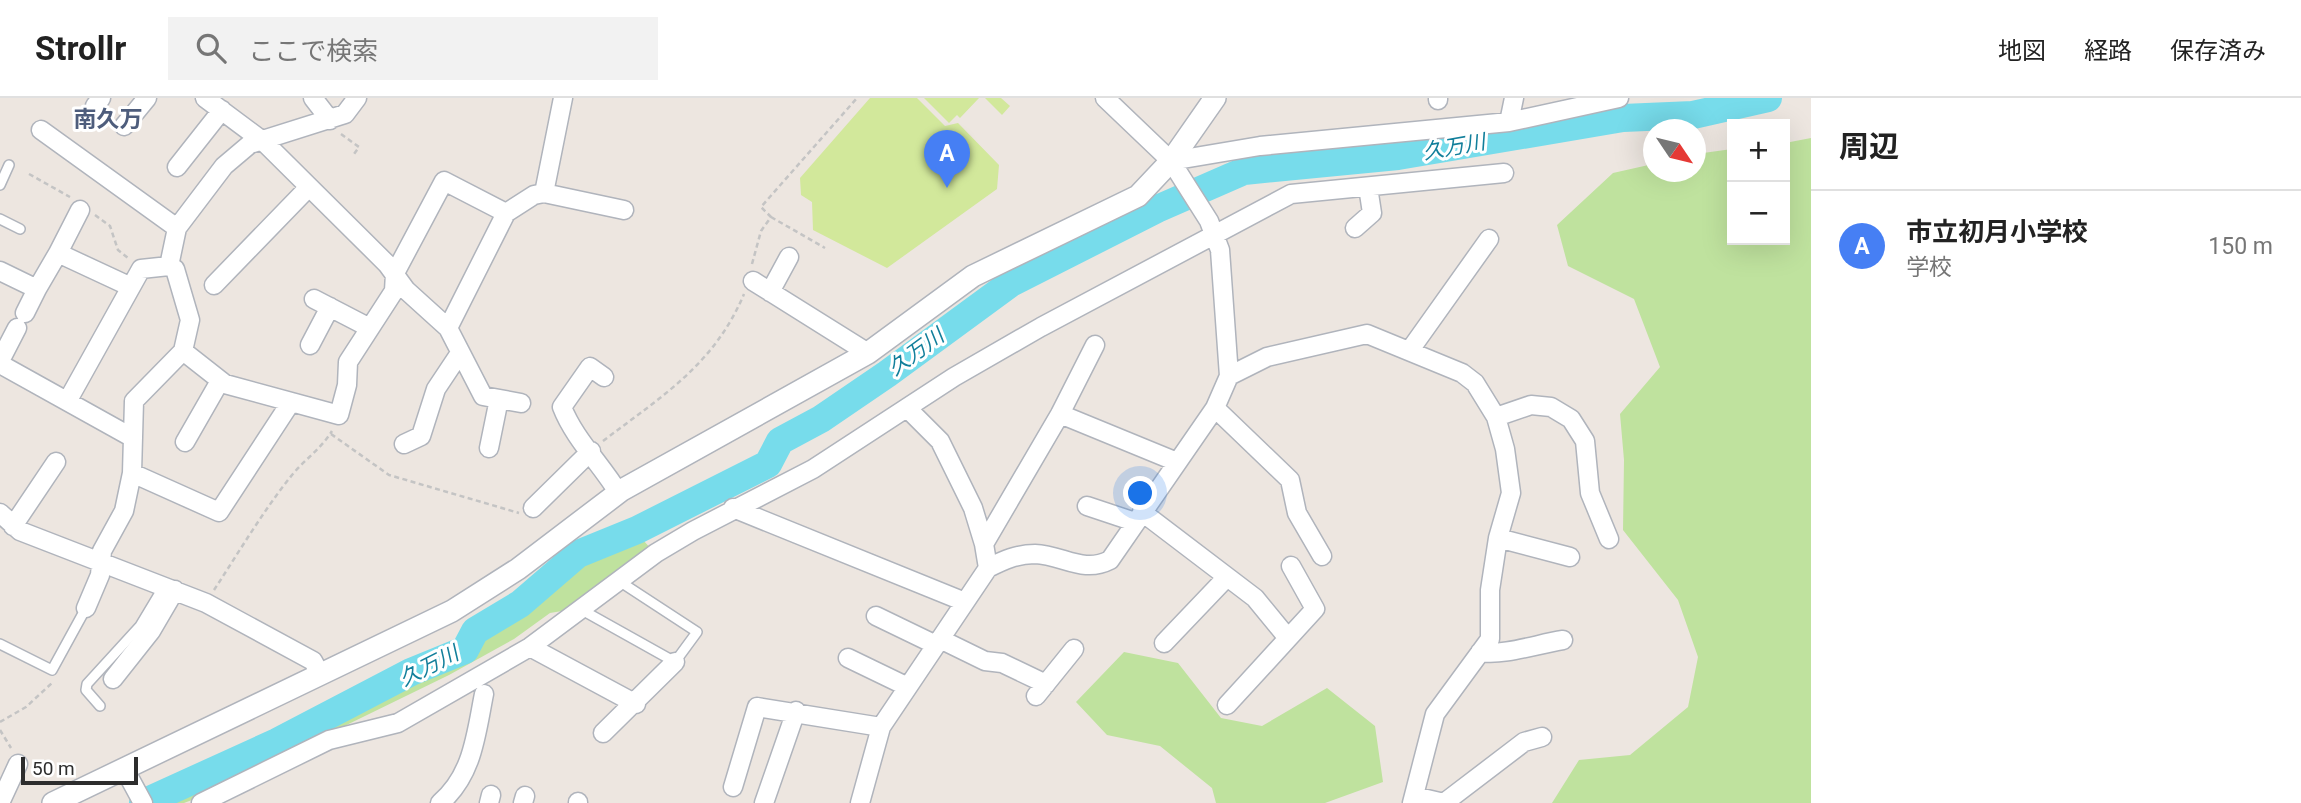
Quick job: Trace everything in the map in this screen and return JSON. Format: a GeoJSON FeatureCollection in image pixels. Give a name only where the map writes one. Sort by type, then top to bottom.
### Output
{"type":"FeatureCollection","features":[{"type":"Feature","properties":{"kind":"street"},"geometry":{"type":"LineString","coordinates":[[124,127],[147,98]]}},
{"type":"Feature","properties":{"kind":"street"},"geometry":{"type":"LineString","coordinates":[[205,98],[264,142],[395,273],[406,290],[448,328],[483,396],[521,403]]}},
{"type":"Feature","properties":{"kind":"street"},"geometry":{"type":"LineString","coordinates":[[313,98],[330,120]]}},
{"type":"Feature","properties":{"kind":"street"},"geometry":{"type":"LineString","coordinates":[[169,266],[177,228],[224,166],[250,144],[264,142],[345,114],[357,98]]}},
{"type":"Feature","properties":{"kind":"street"},"geometry":{"type":"LineString","coordinates":[[544,193],[563,98]]}},
{"type":"Feature","properties":{"kind":"street"},"geometry":{"type":"LineString","coordinates":[[860,803],[881,727],[988,568],[1013,555],[1038,554],[1083,566],[1098,566],[1110,560],[1215,408],[1229,376],[1220,250],[1211,228],[1177,169],[1105,98]]}},
{"type":"Feature","properties":{"kind":"street"},"geometry":{"type":"LineString","coordinates":[[1177,169],[1215,98]]}},
{"type":"Feature","properties":{"kind":"street"},"geometry":{"type":"LineString","coordinates":[[1509,122],[1514,98]]}},
{"type":"Feature","properties":{"kind":"street"},"geometry":{"type":"LineString","coordinates":[[53,803],[128,774],[320,674],[452,611],[518,569],[618,492],[868,353],[973,276],[1138,196],[1177,169],[1260,146],[1509,122],[1573,103],[1619,98]]}},
{"type":"Feature","properties":{"kind":"street"},"geometry":{"type":"LineString","coordinates":[[177,167],[222,110]]}},
{"type":"Feature","properties":{"kind":"street"},"geometry":{"type":"LineString","coordinates":[[41,130],[177,228]]}},
{"type":"Feature","properties":{"kind":"street"},"geometry":{"type":"LineString","coordinates":[[201,803],[329,740],[398,723],[530,648],[656,553],[733,508],[813,468],[954,377],[1211,228],[1291,194],[1504,173]]}},
{"type":"Feature","properties":{"kind":"street"},"geometry":{"type":"LineString","coordinates":[[183,351],[220,381],[339,415],[347,385],[348,362],[368,327],[394,291],[395,273],[444,181],[506,213]]}},
{"type":"Feature","properties":{"kind":"street"},"geometry":{"type":"LineString","coordinates":[[214,285],[309,187]]}},
{"type":"Feature","properties":{"kind":"street"},"geometry":{"type":"LineString","coordinates":[[1355,228],[1372,213],[1368,187]]}},
{"type":"Feature","properties":{"kind":"street"},"geometry":{"type":"LineString","coordinates":[[448,328],[506,213],[534,195],[544,193],[624,210]]}},
{"type":"Feature","properties":{"kind":"street"},"geometry":{"type":"LineString","coordinates":[[80,210],[0,363],[133,439]]}},
{"type":"Feature","properties":{"kind":"street"},"geometry":{"type":"LineString","coordinates":[[1410,351],[1489,239]]}},
{"type":"Feature","properties":{"kind":"street"},"geometry":{"type":"LineString","coordinates":[[58,253],[131,286]]}},
{"type":"Feature","properties":{"kind":"street"},"geometry":{"type":"LineString","coordinates":[[770,292],[789,257]]}},
{"type":"Feature","properties":{"kind":"street"},"geometry":{"type":"LineString","coordinates":[[68,400],[143,267],[169,266],[175,269],[190,320],[183,351],[134,401],[132,473],[124,510],[102,551],[102,563],[86,608]]}},
{"type":"Feature","properties":{"kind":"street"},"geometry":{"type":"LineString","coordinates":[[0,271],[37,289]]}},
{"type":"Feature","properties":{"kind":"street"},"geometry":{"type":"LineString","coordinates":[[750,278],[868,353]]}},
{"type":"Feature","properties":{"kind":"street"},"geometry":{"type":"LineString","coordinates":[[310,345],[322,303],[368,327]]}},
{"type":"Feature","properties":{"kind":"street"},"geometry":{"type":"LineString","coordinates":[[1229,376],[1267,358],[1367,334],[1462,373],[1475,383],[1496,417],[1505,449],[1511,494],[1498,538],[1490,590],[1490,639],[1435,714],[1413,799],[1444,803],[1524,742],[1542,737]]}},
{"type":"Feature","properties":{"kind":"street"},"geometry":{"type":"LineString","coordinates":[[984,544],[1060,414],[1095,345]]}},
{"type":"Feature","properties":{"kind":"street"},"geometry":{"type":"LineString","coordinates":[[404,444],[421,436],[436,388],[460,353]]}},
{"type":"Feature","properties":{"kind":"street"},"geometry":{"type":"LineString","coordinates":[[604,377],[590,367],[562,407],[571,431],[591,451],[618,492]]}},
{"type":"Feature","properties":{"kind":"street"},"geometry":{"type":"LineString","coordinates":[[185,442],[220,381]]}},
{"type":"Feature","properties":{"kind":"street"},"geometry":{"type":"LineString","coordinates":[[489,448],[499,399]]}},
{"type":"Feature","properties":{"kind":"street"},"geometry":{"type":"LineString","coordinates":[[132,473],[219,512],[291,401]]}},
{"type":"Feature","properties":{"kind":"street"},"geometry":{"type":"LineString","coordinates":[[1496,417],[1531,405],[1551,407],[1571,419],[1585,441],[1590,493],[1609,539]]}},
{"type":"Feature","properties":{"kind":"street"},"geometry":{"type":"LineString","coordinates":[[1215,408],[1290,480],[1297,513],[1322,556]]}},
{"type":"Feature","properties":{"kind":"street"},"geometry":{"type":"LineString","coordinates":[[908,409],[940,441],[973,508],[988,568]]}},
{"type":"Feature","properties":{"kind":"street"},"geometry":{"type":"LineString","coordinates":[[1060,414],[1177,462]]}},
{"type":"Feature","properties":{"kind":"street"},"geometry":{"type":"LineString","coordinates":[[528,511],[591,451]]}},
{"type":"Feature","properties":{"kind":"street"},"geometry":{"type":"LineString","coordinates":[[57,462],[4,519],[102,563],[206,603],[313,661],[320,674]]}},
{"type":"Feature","properties":{"kind":"street"},"geometry":{"type":"LineString","coordinates":[[1087,506],[1139,517],[1255,598],[1287,637]]}},
{"type":"Feature","properties":{"kind":"street"},"geometry":{"type":"LineString","coordinates":[[733,508],[965,602]]}},
{"type":"Feature","properties":{"kind":"street"},"geometry":{"type":"LineString","coordinates":[[1498,538],[1570,557]]}},
{"type":"Feature","properties":{"kind":"street"},"geometry":{"type":"LineString","coordinates":[[1227,705],[1315,609],[1291,566]]}},
{"type":"Feature","properties":{"kind":"street"},"geometry":{"type":"LineString","coordinates":[[1164,643],[1227,577]]}},
{"type":"Feature","properties":{"kind":"street"},"geometry":{"type":"LineString","coordinates":[[113,679],[151,631],[169,588]]}},
{"type":"Feature","properties":{"kind":"street"},"geometry":{"type":"LineString","coordinates":[[876,616],[985,662],[1002,663],[1041,690],[1074,649]]}},
{"type":"Feature","properties":{"kind":"street"},"geometry":{"type":"LineString","coordinates":[[1480,652],[1496,654],[1524,646],[1563,640]]}},
{"type":"Feature","properties":{"kind":"street"},"geometry":{"type":"LineString","coordinates":[[530,648],[636,704]]}},
{"type":"Feature","properties":{"kind":"street"},"geometry":{"type":"LineString","coordinates":[[846,661],[908,687]]}},
{"type":"Feature","properties":{"kind":"street"},"geometry":{"type":"LineString","coordinates":[[603,733],[636,704],[675,662]]}},
{"type":"Feature","properties":{"kind":"street"},"geometry":{"type":"LineString","coordinates":[[443,802],[452,793],[470,761],[484,694]]}},
{"type":"Feature","properties":{"kind":"street"},"geometry":{"type":"LineString","coordinates":[[733,788],[757,706],[881,727]]}},
{"type":"Feature","properties":{"kind":"street"},"geometry":{"type":"LineString","coordinates":[[764,803],[796,711]]}},
{"type":"Feature","properties":{"kind":"street"},"geometry":{"type":"LineString","coordinates":[[0,803],[18,764]]}},
{"type":"Feature","properties":{"kind":"street"},"geometry":{"type":"LineString","coordinates":[[128,774],[143,803]]}},
{"type":"Feature","properties":{"kind":"lane"},"geometry":{"type":"LineString","coordinates":[[0,185],[9,165]]}},
{"type":"Feature","properties":{"kind":"lane"},"geometry":{"type":"LineString","coordinates":[[0,219],[20,229]]}},
{"type":"Feature","properties":{"kind":"lane"},"geometry":{"type":"LineString","coordinates":[[582,610],[675,662],[697,632],[619,581]]}},
{"type":"Feature","properties":{"kind":"lane"},"geometry":{"type":"LineString","coordinates":[[100,706],[85,688],[140,626],[169,588]]}},
{"type":"Feature","properties":{"kind":"lane"},"geometry":{"type":"LineString","coordinates":[[0,644],[52,670],[86,608]]}},
{"type":"Feature","properties":{"kind":"path"},"geometry":{"type":"LineString","coordinates":[[825,248],[771,217],[761,207],[857,98]]}},
{"type":"Feature","properties":{"kind":"path"},"geometry":{"type":"LineString","coordinates":[[330,120],[339,132],[359,147],[355,154]]}},
{"type":"Feature","properties":{"kind":"path"},"geometry":{"type":"LineString","coordinates":[[591,451],[684,381],[731,321],[750,278],[761,231],[771,217]]}},
{"type":"Feature","properties":{"kind":"path"},"geometry":{"type":"LineString","coordinates":[[206,603],[256,524],[293,473],[331,434],[339,415]]}},
{"type":"Feature","properties":{"kind":"path"},"geometry":{"type":"LineString","coordinates":[[331,434],[389,475],[528,511]]}},
{"type":"Feature","properties":{"kind":"path"},"geometry":{"type":"LineString","coordinates":[[0,730],[5,734],[18,764]]}},
{"type":"Feature","properties":{"kind":"green space"},"geometry":{"type":"Polygon","coordinates":[[[870,98],[917,98],[945,126],[958,123],[999,165],[997,189],[887,268],[813,230],[812,202],[801,195],[800,178],[870,98]]]}},
{"type":"Feature","properties":{"kind":"green space"},"geometry":{"type":"Polygon","coordinates":[[[924,98],[979,98],[960,118],[957,115],[949,123],[924,98]]]}},
{"type":"Feature","properties":{"kind":"green space"},"geometry":{"type":"Polygon","coordinates":[[[985,98],[1001,98],[1010,106],[1002,115],[985,98]]]}},
{"type":"Feature","properties":{"kind":"green space"},"geometry":{"type":"Polygon","coordinates":[[[1811,138],[1811,803],[1552,803],[1579,760],[1630,755],[1688,707],[1698,657],[1678,600],[1623,530],[1624,460],[1620,414],[1660,367],[1634,299],[1568,266],[1557,225],[1613,173],[1643,166],[1643,182],[1706,182],[1706,153],[1727,150],[1727,245],[1790,245],[1790,142],[1811,138]]]}},
{"type":"Feature","properties":{"kind":"green space"},"geometry":{"type":"Polygon","coordinates":[[[631,539],[643,540],[652,550],[574,609],[550,613],[514,639],[449,675],[197,798],[184,803],[161,803],[172,798],[179,789],[287,746],[348,712],[375,702],[478,648],[473,647],[484,634],[525,611],[586,559],[614,544],[631,539]]]}},
{"type":"Feature","properties":{"kind":"green space"},"geometry":{"type":"Polygon","coordinates":[[[1124,652],[1178,663],[1221,718],[1262,726],[1327,688],[1375,726],[1383,782],[1325,803],[1216,803],[1212,788],[1160,746],[1107,735],[1076,702],[1124,652]]]}},
{"type":"Feature","properties":{"kind":"waterway","name":"久万川"},"geometry":{"type":"LineString","coordinates":[[143,803],[277,742],[411,672],[465,650],[475,631],[520,604],[578,554],[637,530],[768,464],[780,441],[821,419],[887,374],[1011,283],[1157,209],[1244,171],[1398,156],[1623,118],[1693,115],[1768,98]]}},
{"type":"Feature","properties":{"kind":"place","name":"市立初月小学校"},"geometry":{"type":"Point","coordinates":[947,188]}},
{"type":"Feature","properties":{"kind":"district","name":"南久万"},"geometry":{"type":"Point","coordinates":[108,119]}}]}
